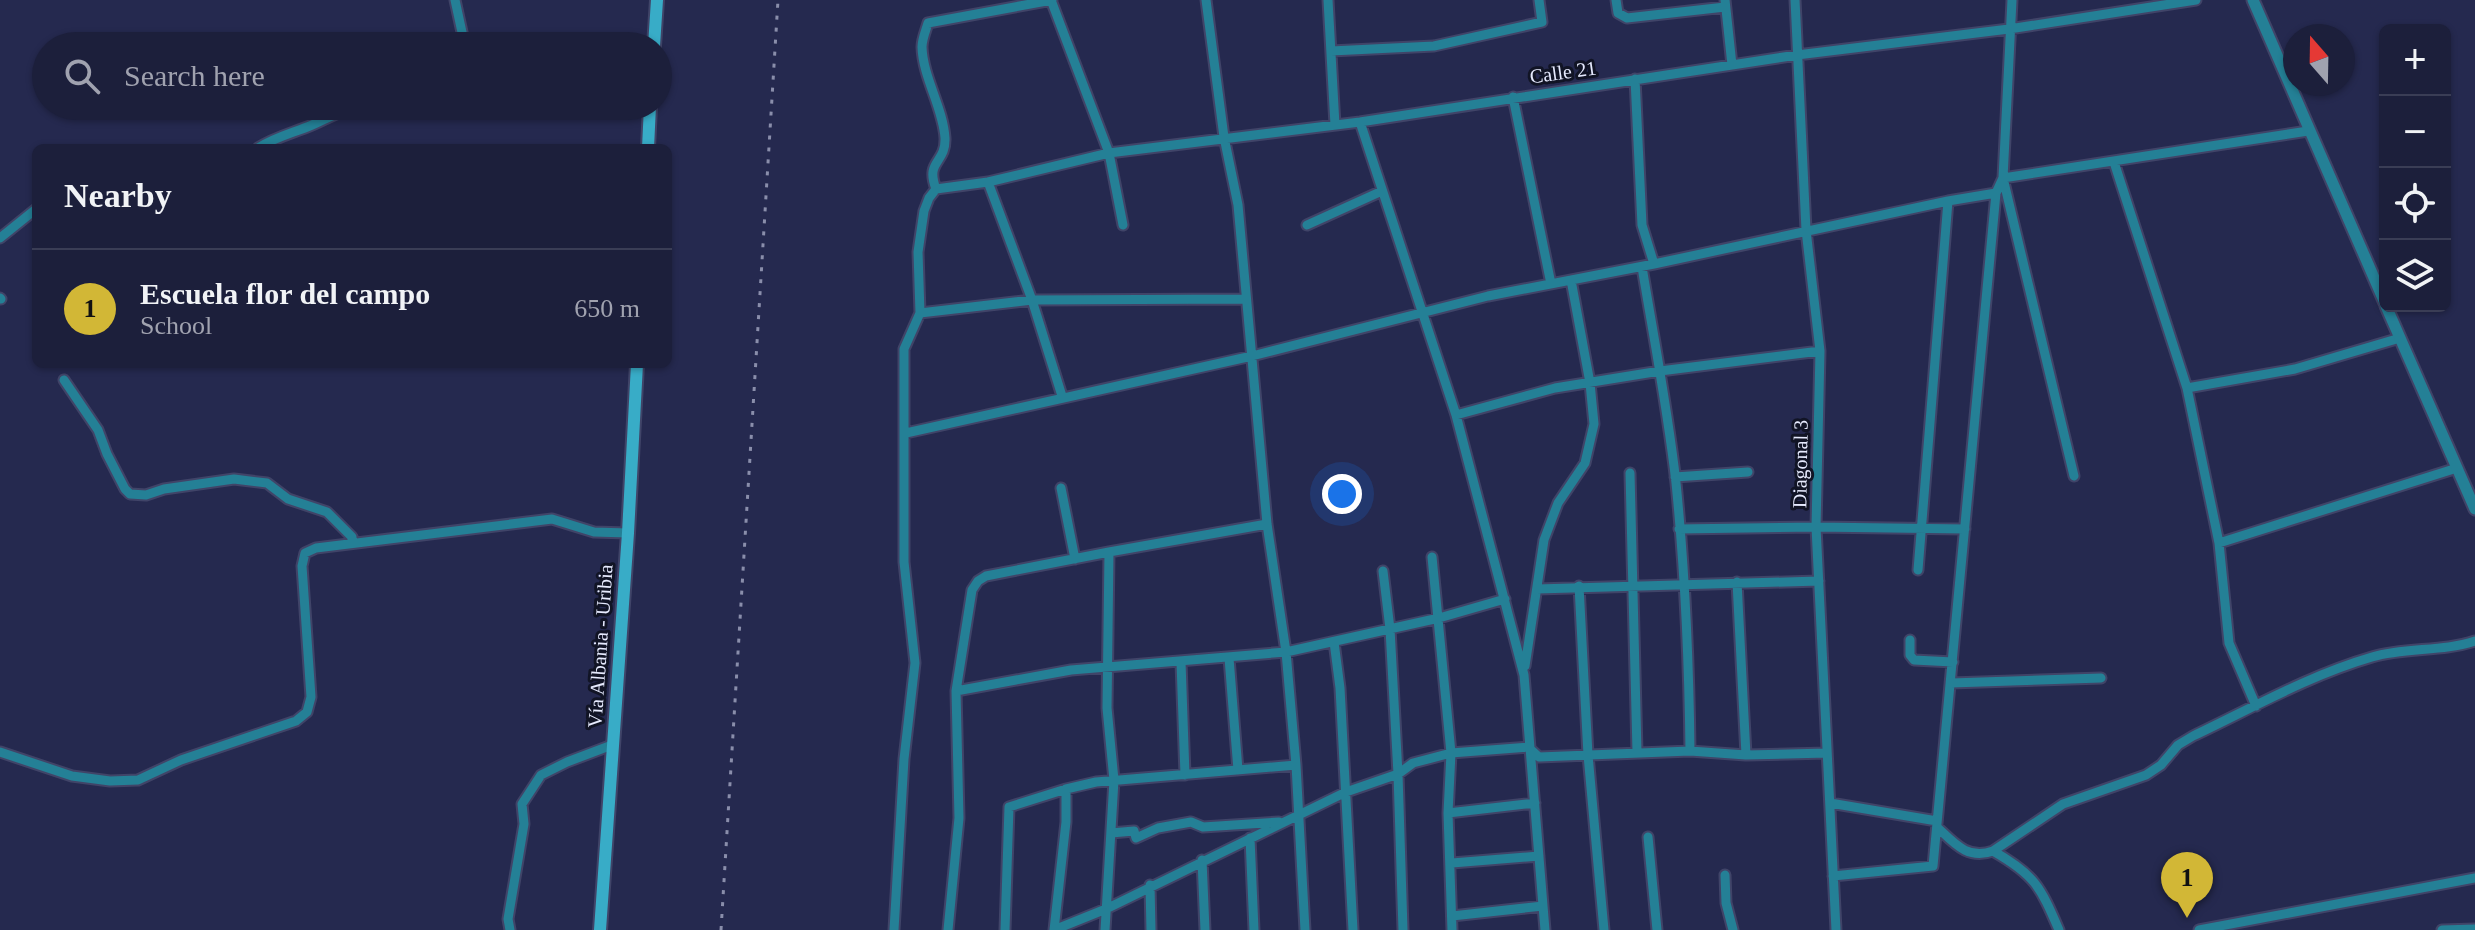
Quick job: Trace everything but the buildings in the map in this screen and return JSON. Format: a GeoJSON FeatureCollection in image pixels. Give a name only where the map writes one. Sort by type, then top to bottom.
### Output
{"type":"FeatureCollection","features":[{"type":"Feature","properties":{"kind":"main road"},"geometry":{"type":"LineString","coordinates":[[655,32],[657,0]]}},
{"type":"Feature","properties":{"kind":"main road"},"geometry":{"type":"LineString","coordinates":[[648,120],[648,144]]}},
{"type":"Feature","properties":{"kind":"main road","name":"Vía Albania - Uribia"},"geometry":{"type":"LineString","coordinates":[[600,930],[637,368]]}},
{"type":"Feature","properties":{"kind":"street"},"geometry":{"type":"LineString","coordinates":[[455,0],[462,32]]}},
{"type":"Feature","properties":{"kind":"street"},"geometry":{"type":"LineString","coordinates":[[894,930],[904,759],[915,663],[904,562],[904,349],[920,313],[918,252],[924,211],[936,189],[932,168],[944,149],[945,137],[922,46],[928,23],[1052,0],[1109,153],[1123,225]]}},
{"type":"Feature","properties":{"kind":"street"},"geometry":{"type":"LineString","coordinates":[[1206,0],[1224,137],[1238,205],[1267,524],[1286,652],[1305,930]]}},
{"type":"Feature","properties":{"kind":"street"},"geometry":{"type":"LineString","coordinates":[[1328,0],[1335,125]]}},
{"type":"Feature","properties":{"kind":"street"},"geometry":{"type":"LineString","coordinates":[[1331,51],[1434,46],[1542,22],[1539,0]]}},
{"type":"Feature","properties":{"kind":"street"},"geometry":{"type":"LineString","coordinates":[[1616,0],[1618,13],[1627,18],[1725,4],[1732,65]]}},
{"type":"Feature","properties":{"kind":"street","name":"Diagonal 3"},"geometry":{"type":"LineString","coordinates":[[1795,0],[1806,230],[1820,351],[1816,527],[1836,930]]}},
{"type":"Feature","properties":{"kind":"street"},"geometry":{"type":"LineString","coordinates":[[2012,0],[2003,178],[2074,476]]}},
{"type":"Feature","properties":{"kind":"street","name":"Calle 21"},"geometry":{"type":"LineString","coordinates":[[936,189],[988,182],[1109,153],[1360,122],[1797,55],[2009,29],[2196,0]]}},
{"type":"Feature","properties":{"kind":"street"},"geometry":{"type":"LineString","coordinates":[[2253,0],[2379,288]]}},
{"type":"Feature","properties":{"kind":"street"},"geometry":{"type":"LineString","coordinates":[[1635,79],[1642,225],[1654,264]]}},
{"type":"Feature","properties":{"kind":"street"},"geometry":{"type":"LineString","coordinates":[[1513,97],[1551,284]]}},
{"type":"Feature","properties":{"kind":"street"},"geometry":{"type":"LineString","coordinates":[[264,144],[320,120]]}},
{"type":"Feature","properties":{"kind":"street"},"geometry":{"type":"LineString","coordinates":[[1360,122],[1456,415],[1524,675],[1545,930]]}},
{"type":"Feature","properties":{"kind":"street"},"geometry":{"type":"LineString","coordinates":[[2003,178],[2308,131]]}},
{"type":"Feature","properties":{"kind":"street"},"geometry":{"type":"LineString","coordinates":[[2114,162],[2187,388],[2219,543],[2229,643],[2256,706]]}},
{"type":"Feature","properties":{"kind":"street"},"geometry":{"type":"LineString","coordinates":[[1833,876],[1933,866],[1996,193],[2003,178]]}},
{"type":"Feature","properties":{"kind":"street"},"geometry":{"type":"LineString","coordinates":[[988,182],[1032,300],[1062,396]]}},
{"type":"Feature","properties":{"kind":"street"},"geometry":{"type":"LineString","coordinates":[[1307,225],[1382,191]]}},
{"type":"Feature","properties":{"kind":"street"},"geometry":{"type":"LineString","coordinates":[[906,433],[1252,356],[1423,312],[1806,230],[1996,193]]}},
{"type":"Feature","properties":{"kind":"street"},"geometry":{"type":"LineString","coordinates":[[1918,570],[1948,201]]}},
{"type":"Feature","properties":{"kind":"street"},"geometry":{"type":"LineString","coordinates":[[0,238],[32,212]]}},
{"type":"Feature","properties":{"kind":"street"},"geometry":{"type":"LineString","coordinates":[[1642,267],[1675,477],[1690,700],[1690,751]]}},
{"type":"Feature","properties":{"kind":"street"},"geometry":{"type":"LineString","coordinates":[[1524,675],[1544,540],[1558,503],[1585,463],[1594,424],[1590,383],[1571,280]]}},
{"type":"Feature","properties":{"kind":"street"},"geometry":{"type":"LineString","coordinates":[[920,313],[1032,300],[1246,299]]}},
{"type":"Feature","properties":{"kind":"street"},"geometry":{"type":"LineString","coordinates":[[2389,312],[2475,509]]}},
{"type":"Feature","properties":{"kind":"street"},"geometry":{"type":"LineString","coordinates":[[2187,388],[2295,369],[2400,338]]}},
{"type":"Feature","properties":{"kind":"street"},"geometry":{"type":"LineString","coordinates":[[1456,415],[1555,388],[1820,351]]}},
{"type":"Feature","properties":{"kind":"street"},"geometry":{"type":"LineString","coordinates":[[64,380],[98,430],[119,478],[130,494],[146,495],[164,489],[234,479],[267,483],[288,499],[327,512],[352,537],[352,543]]}},
{"type":"Feature","properties":{"kind":"street"},"geometry":{"type":"LineString","coordinates":[[2219,543],[2457,468]]}},
{"type":"Feature","properties":{"kind":"street"},"geometry":{"type":"LineString","coordinates":[[1675,477],[1748,472]]}},
{"type":"Feature","properties":{"kind":"street"},"geometry":{"type":"LineString","coordinates":[[1630,473],[1637,752]]}},
{"type":"Feature","properties":{"kind":"street"},"geometry":{"type":"LineString","coordinates":[[1061,488],[1075,559]]}},
{"type":"Feature","properties":{"kind":"street"},"geometry":{"type":"LineString","coordinates":[[0,752],[72,776],[110,781],[138,780],[181,760],[296,721],[307,712],[311,697],[302,566],[305,553],[316,548],[552,519],[594,532],[628,533]]}},
{"type":"Feature","properties":{"kind":"street"},"geometry":{"type":"LineString","coordinates":[[948,930],[959,818],[956,691],[972,590],[978,581],[986,576],[1267,524]]}},
{"type":"Feature","properties":{"kind":"street"},"geometry":{"type":"LineString","coordinates":[[1679,529],[1965,529]]}},
{"type":"Feature","properties":{"kind":"street"},"geometry":{"type":"LineString","coordinates":[[1105,930],[1114,780],[1107,708],[1109,552]]}},
{"type":"Feature","properties":{"kind":"street"},"geometry":{"type":"LineString","coordinates":[[1432,557],[1451,753],[1448,813],[1452,930]]}},
{"type":"Feature","properties":{"kind":"street"},"geometry":{"type":"LineString","coordinates":[[1383,571],[1390,629],[1403,930]]}},
{"type":"Feature","properties":{"kind":"street"},"geometry":{"type":"LineString","coordinates":[[1537,589],[1819,581]]}},
{"type":"Feature","properties":{"kind":"street"},"geometry":{"type":"LineString","coordinates":[[1737,582],[1746,755]]}},
{"type":"Feature","properties":{"kind":"street"},"geometry":{"type":"LineString","coordinates":[[1579,586],[1588,755],[1604,930]]}},
{"type":"Feature","properties":{"kind":"street"},"geometry":{"type":"LineString","coordinates":[[956,691],[1071,670],[1286,652],[1439,618],[1505,599]]}},
{"type":"Feature","properties":{"kind":"street"},"geometry":{"type":"LineString","coordinates":[[1910,640],[1910,655],[1914,660],[1953,662]]}},
{"type":"Feature","properties":{"kind":"street"},"geometry":{"type":"LineString","coordinates":[[1830,803],[1937,825],[1961,849],[1973,855],[1993,851],[2063,804],[2146,775],[2161,765],[2178,745],[2339,668],[2410,648],[2464,645],[2475,641]]}},
{"type":"Feature","properties":{"kind":"street"},"geometry":{"type":"LineString","coordinates":[[1334,642],[1340,688],[1353,930]]}},
{"type":"Feature","properties":{"kind":"street"},"geometry":{"type":"LineString","coordinates":[[1229,658],[1238,770]]}},
{"type":"Feature","properties":{"kind":"street"},"geometry":{"type":"LineString","coordinates":[[1181,662],[1185,775]]}},
{"type":"Feature","properties":{"kind":"street"},"geometry":{"type":"LineString","coordinates":[[1951,683],[2101,678]]}},
{"type":"Feature","properties":{"kind":"street"},"geometry":{"type":"LineString","coordinates":[[510,930],[508,919],[524,824],[522,804],[541,775],[612,745]]}},
{"type":"Feature","properties":{"kind":"street"},"geometry":{"type":"LineString","coordinates":[[1066,789],[1066,822],[1054,930],[1106,909],[1346,792],[1398,774],[1413,763],[1451,753],[1528,747],[1539,757],[1690,751],[1746,755],[1827,753]]}},
{"type":"Feature","properties":{"kind":"street"},"geometry":{"type":"LineString","coordinates":[[1005,930],[1009,807],[1066,789],[1114,780],[1296,765]]}},
{"type":"Feature","properties":{"kind":"street"},"geometry":{"type":"LineString","coordinates":[[1448,813],[1535,803]]}},
{"type":"Feature","properties":{"kind":"street"},"geometry":{"type":"LineString","coordinates":[[1111,833],[1134,831],[1136,838],[1158,828],[1191,822],[1203,827],[1282,822]]}},
{"type":"Feature","properties":{"kind":"street"},"geometry":{"type":"LineString","coordinates":[[1648,837],[1657,930]]}},
{"type":"Feature","properties":{"kind":"street"},"geometry":{"type":"LineString","coordinates":[[1250,838],[1254,930]]}},
{"type":"Feature","properties":{"kind":"street"},"geometry":{"type":"LineString","coordinates":[[1993,851],[2031,876],[2059,930]]}},
{"type":"Feature","properties":{"kind":"street"},"geometry":{"type":"LineString","coordinates":[[1452,863],[1539,856]]}},
{"type":"Feature","properties":{"kind":"street"},"geometry":{"type":"LineString","coordinates":[[1202,860],[1205,930]]}},
{"type":"Feature","properties":{"kind":"street"},"geometry":{"type":"LineString","coordinates":[[1725,875],[1726,903],[1733,930]]}},
{"type":"Feature","properties":{"kind":"street"},"geometry":{"type":"LineString","coordinates":[[2199,930],[2475,878]]}},
{"type":"Feature","properties":{"kind":"street"},"geometry":{"type":"LineString","coordinates":[[1150,885],[1151,930]]}},
{"type":"Feature","properties":{"kind":"street"},"geometry":{"type":"LineString","coordinates":[[1452,916],[1543,906]]}},
{"type":"Feature","properties":{"kind":"street"},"geometry":{"type":"LineString","coordinates":[[2442,930],[2475,929]]}},
{"type":"Feature","properties":{"kind":"railway"},"geometry":{"type":"LineString","coordinates":[[721,930],[778,0]]}},
{"type":"Feature","properties":{"kind":"place","name":"Escuela flor del campo"},"geometry":{"type":"Point","coordinates":[2187,918]}}]}
